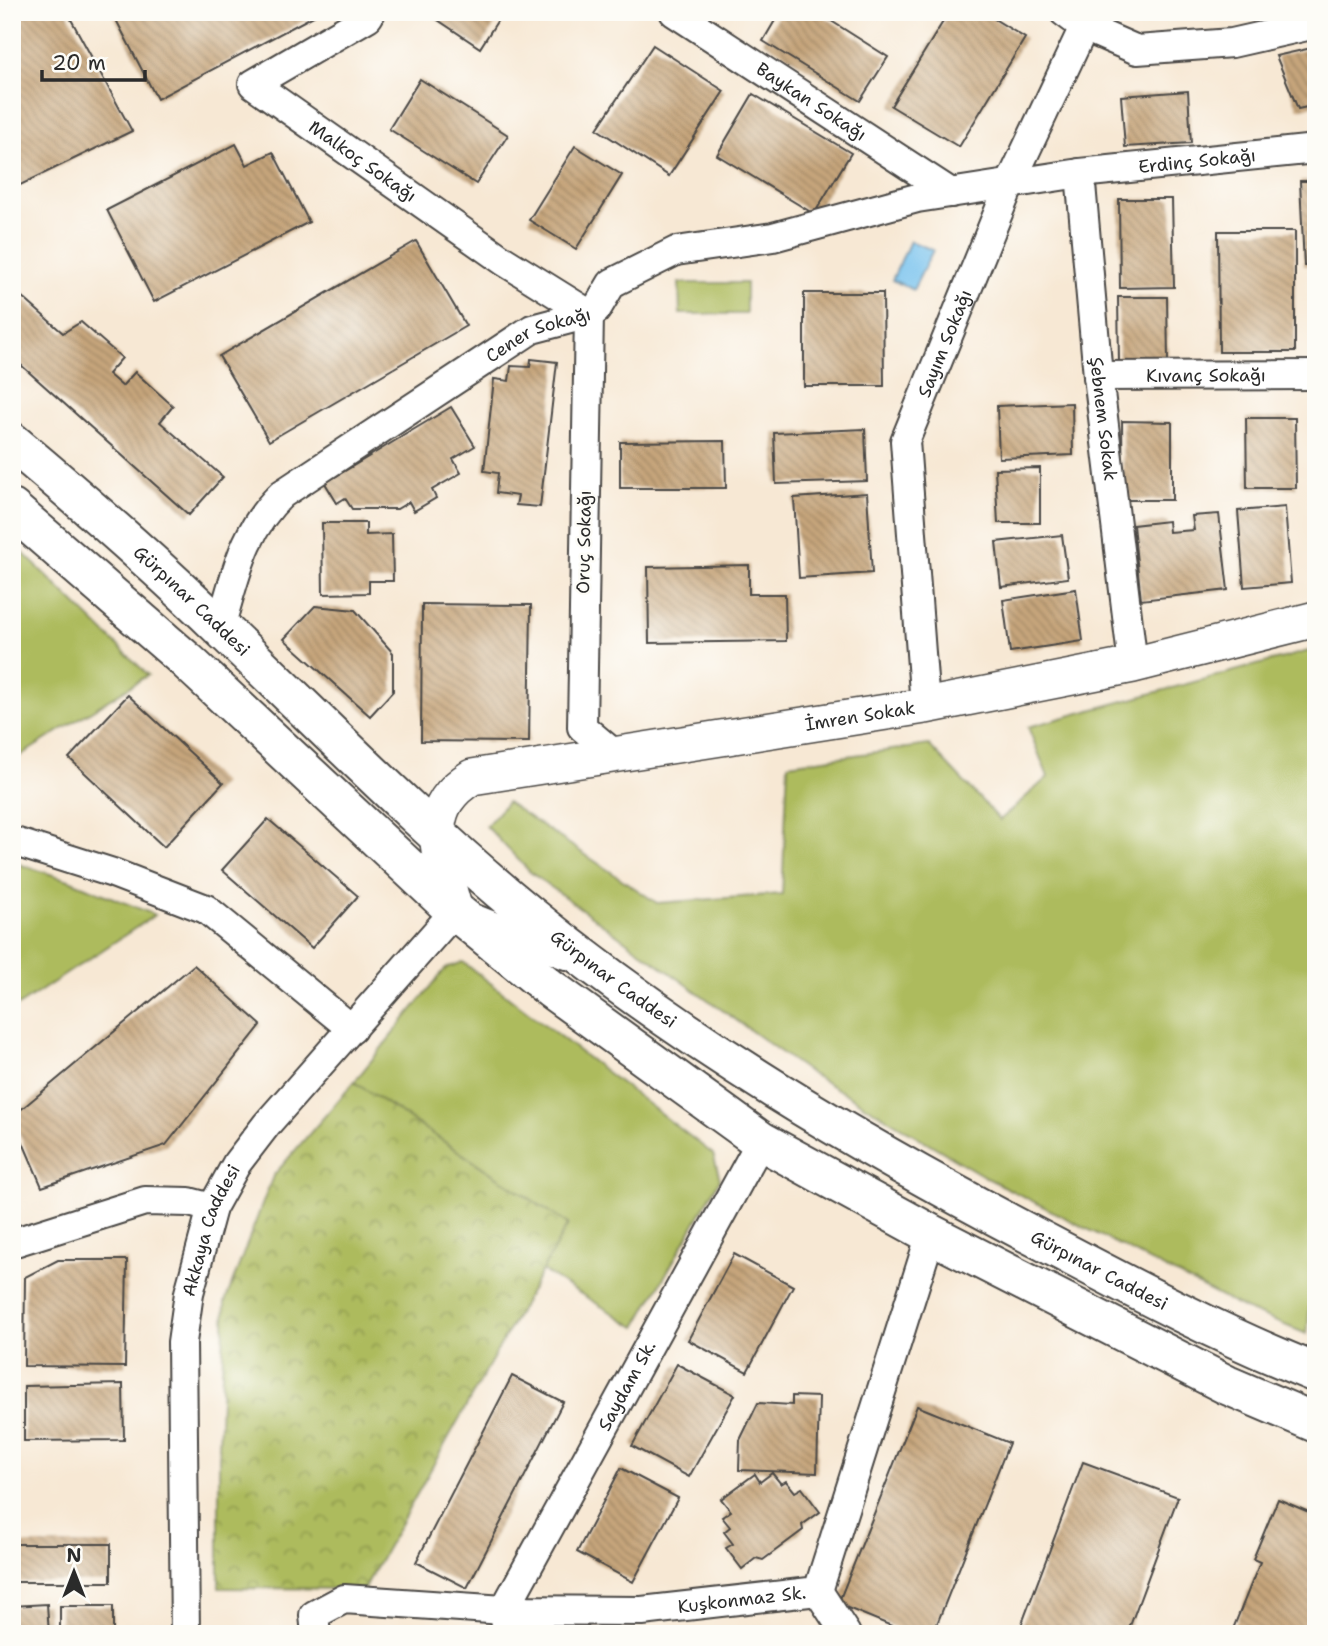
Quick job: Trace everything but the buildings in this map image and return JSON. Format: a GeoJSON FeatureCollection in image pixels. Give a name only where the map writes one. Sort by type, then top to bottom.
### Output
{"type":"FeatureCollection","features":[{"type":"Feature","properties":{"kind":"main road","name":"Gürpınar Caddesi"},"geometry":{"type":"LineString","coordinates":[[12,442],[86,504],[220,627],[436,836],[594,966],[780,1094],[958,1197],[1170,1308],[1316,1373]]}},
{"type":"Feature","properties":{"kind":"main road"},"geometry":{"type":"LineString","coordinates":[[12,509],[187,661],[455,911],[551,989],[761,1141],[931,1234],[1227,1385],[1316,1423]]}},
{"type":"Feature","properties":{"kind":"street","name":"Malkoç Sokağı"},"geometry":{"type":"LineString","coordinates":[[370,12],[368,18],[253,85],[504,261],[589,314]]}},
{"type":"Feature","properties":{"kind":"street","name":"Baykan Sokağı"},"geometry":{"type":"LineString","coordinates":[[674,12],[951,193]]}},
{"type":"Feature","properties":{"kind":"street"},"geometry":{"type":"LineString","coordinates":[[1074,20],[1137,50],[1232,43],[1316,24]]}},
{"type":"Feature","properties":{"kind":"street","name":"Sayım Sokağı"},"geometry":{"type":"LineString","coordinates":[[925,706],[905,441],[1074,20]]}},
{"type":"Feature","properties":{"kind":"street","name":"Erdinç Sokağı"},"geometry":{"type":"LineString","coordinates":[[1080,173],[1316,149]]}},
{"type":"Feature","properties":{"kind":"street","name":"Cener Sokağı"},"geometry":{"type":"LineString","coordinates":[[220,627],[247,538],[262,513],[282,495],[533,329],[596,310],[612,283],[676,251],[773,237],[917,198],[1080,173]]}},
{"type":"Feature","properties":{"kind":"street","name":"Şebnem Sokak"},"geometry":{"type":"LineString","coordinates":[[1080,173],[1098,376],[1133,665]]}},
{"type":"Feature","properties":{"kind":"street","name":"Oruç Sokağı"},"geometry":{"type":"LineString","coordinates":[[589,314],[582,727],[614,754]]}},
{"type":"Feature","properties":{"kind":"street","name":"Kıvanç Sokağı"},"geometry":{"type":"LineString","coordinates":[[1098,376],[1316,375]]}},
{"type":"Feature","properties":{"kind":"street","name":"İmren Sokak"},"geometry":{"type":"LineString","coordinates":[[372,774],[398,786],[422,788],[472,777],[925,706],[1133,665],[1316,619]]}},
{"type":"Feature","properties":{"kind":"street"},"geometry":{"type":"LineString","coordinates":[[472,777],[456,787],[443,802],[436,836],[455,911],[594,966]]}},
{"type":"Feature","properties":{"kind":"street"},"geometry":{"type":"LineString","coordinates":[[12,841],[113,873],[206,909],[352,1029]]}},
{"type":"Feature","properties":{"kind":"street","name":"Akkaya Caddesi"},"geometry":{"type":"LineString","coordinates":[[185,1634],[182,1342],[189,1293],[212,1208],[237,1163],[267,1124],[455,911]]}},
{"type":"Feature","properties":{"kind":"street","name":"Saydam Sk."},"geometry":{"type":"LineString","coordinates":[[505,1622],[761,1141]]}},
{"type":"Feature","properties":{"kind":"street"},"geometry":{"type":"LineString","coordinates":[[12,1243],[145,1201],[189,1202],[212,1208]]}},
{"type":"Feature","properties":{"kind":"street","name":"Kuşkonmaz Sk."},"geometry":{"type":"LineString","coordinates":[[316,1634],[314,1615],[344,1599],[505,1622],[642,1611],[818,1591],[931,1234]]}},
{"type":"Feature","properties":{"kind":"street"},"geometry":{"type":"LineString","coordinates":[[818,1591],[846,1634]]}},
{"type":"Feature","properties":{"kind":"green space"},"geometry":{"type":"Polygon","coordinates":[[[679,283],[746,283],[746,314],[680,314],[679,283]]]}},
{"type":"Feature","properties":{"kind":"green space"},"geometry":{"type":"Polygon","coordinates":[[[20,550],[148,675],[12,761],[12,555],[20,550]]]}},
{"type":"Feature","properties":{"kind":"green space"},"geometry":{"type":"Polygon","coordinates":[[[1316,649],[1316,1246],[1307,1334],[1247,1310],[989,1179],[807,1071],[530,872],[486,826],[507,802],[657,903],[782,894],[788,764],[929,745],[1000,820],[1048,777],[1028,727],[1316,649]]]}},
{"type":"Feature","properties":{"kind":"green space"},"geometry":{"type":"Polygon","coordinates":[[[12,862],[69,880],[155,915],[12,1010],[12,862]]]}},
{"type":"Feature","properties":{"kind":"green space"},"geometry":{"type":"Polygon","coordinates":[[[463,962],[713,1154],[720,1179],[636,1327],[541,1270],[568,1224],[354,1082],[446,968],[463,962]]]}},
{"type":"Feature","properties":{"kind":"green space"},"geometry":{"type":"Polygon","coordinates":[[[354,1082],[568,1224],[364,1589],[219,1588],[219,1448],[225,1302],[273,1176],[354,1082]]]}},
{"type":"Feature","properties":{"kind":"water"},"geometry":{"type":"Polygon","coordinates":[[[910,241],[933,250],[913,290],[892,280],[910,241]]]}}]}
